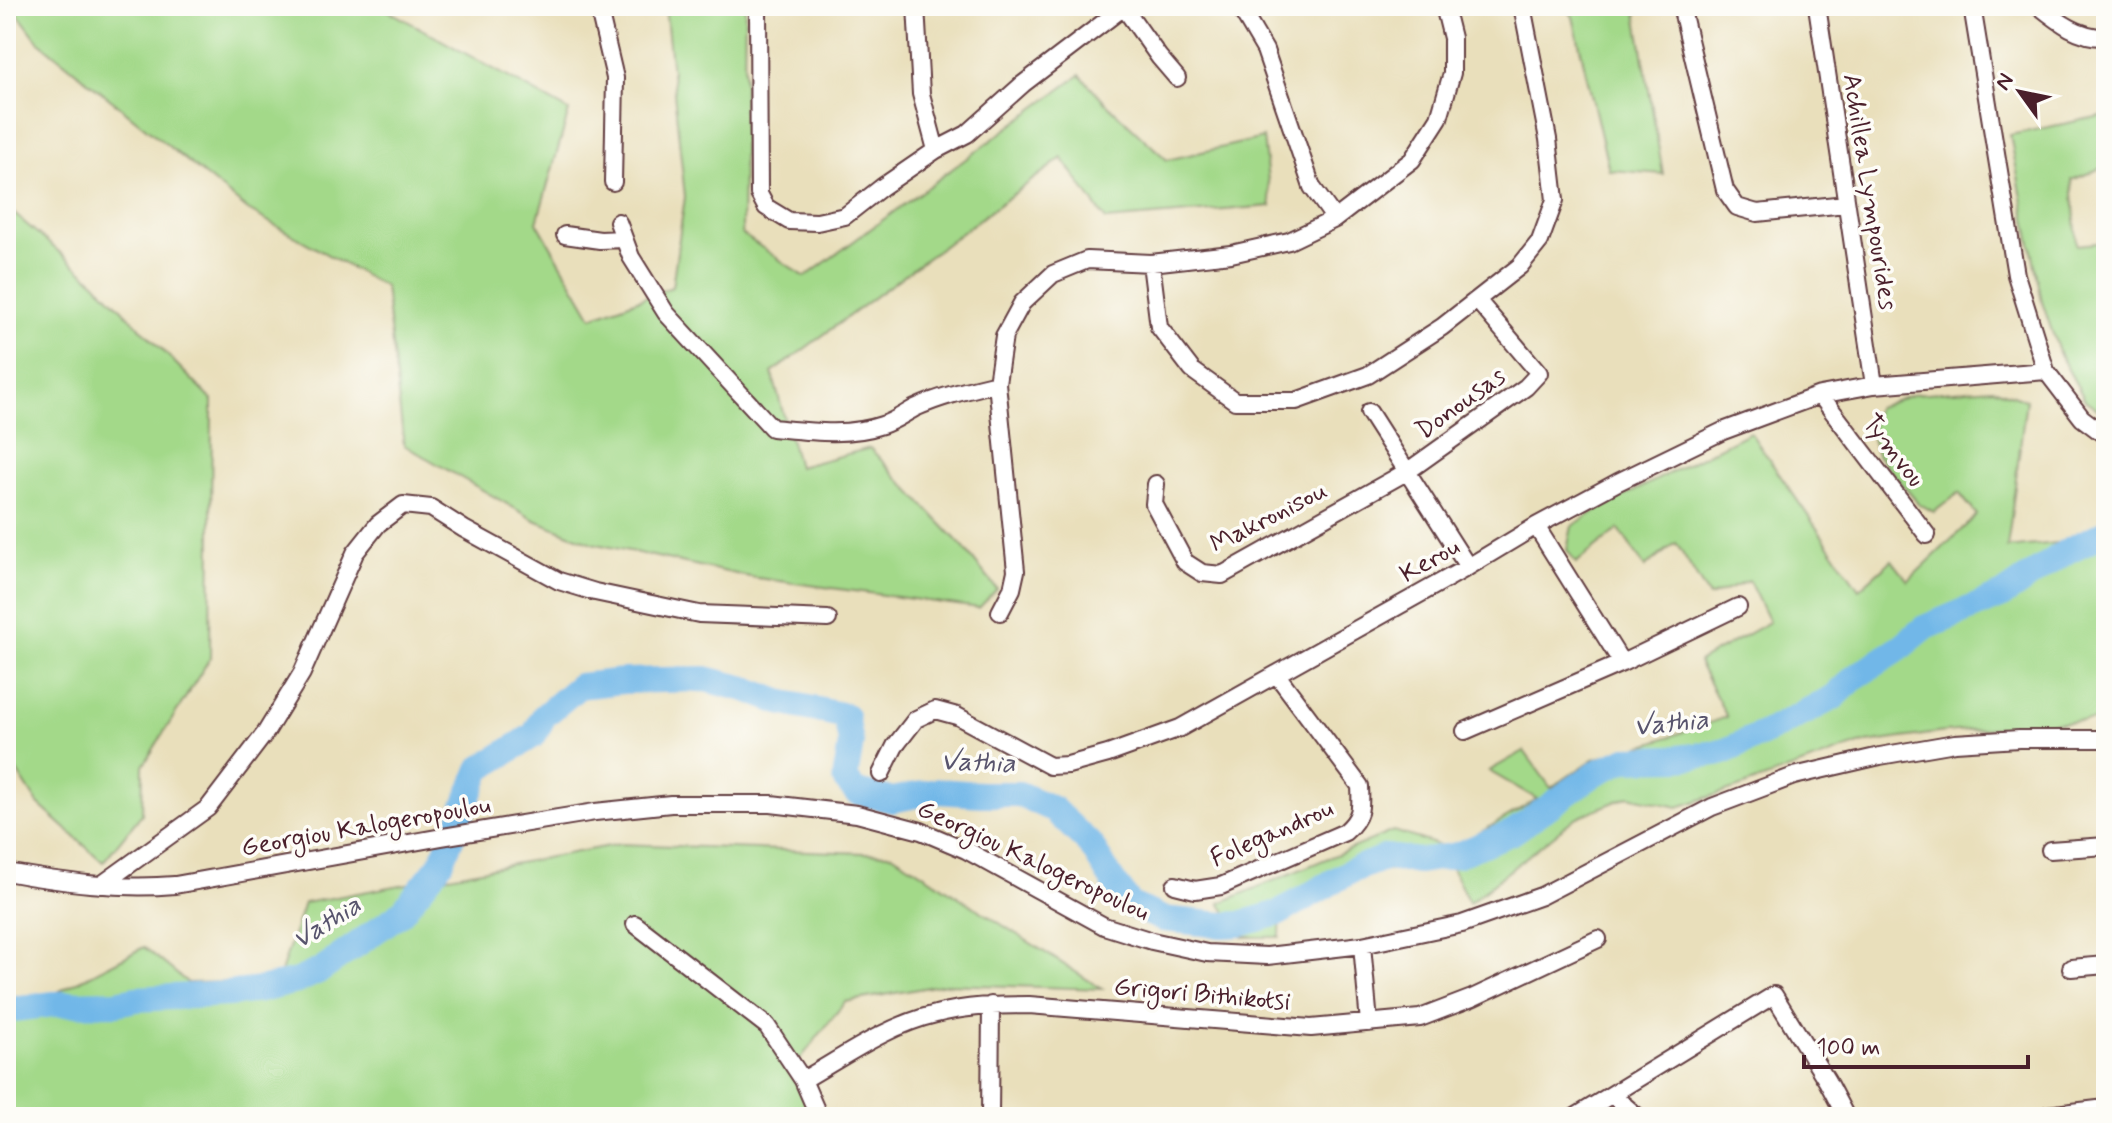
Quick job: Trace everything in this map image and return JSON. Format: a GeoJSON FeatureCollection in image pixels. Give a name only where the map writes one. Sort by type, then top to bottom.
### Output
{"type":"FeatureCollection","features":[{"type":"Feature","properties":{"kind":"street"},"geometry":{"type":"LineString","coordinates":[[598,6],[615,78],[613,182]]}},
{"type":"Feature","properties":{"kind":"street"},"geometry":{"type":"LineString","coordinates":[[758,6],[759,194],[766,207],[789,221],[817,222],[845,216],[936,150],[967,134],[1023,84],[1123,7],[1177,78]]}},
{"type":"Feature","properties":{"kind":"street"},"geometry":{"type":"LineString","coordinates":[[916,6],[921,94],[936,150]]}},
{"type":"Feature","properties":{"kind":"street"},"geometry":{"type":"LineString","coordinates":[[1239,6],[1265,50],[1312,187],[1335,219]]}},
{"type":"Feature","properties":{"kind":"street"},"geometry":{"type":"LineString","coordinates":[[1000,612],[1012,589],[1016,571],[997,383],[1004,336],[1022,303],[1053,274],[1087,260],[1151,263],[1231,254],[1289,241],[1335,219],[1412,160],[1439,118],[1452,73],[1452,38],[1444,6]]}},
{"type":"Feature","properties":{"kind":"street"},"geometry":{"type":"LineString","coordinates":[[1151,263],[1159,327],[1192,370],[1235,401],[1296,401],[1368,375],[1442,327],[1520,266],[1540,241],[1555,200],[1548,139],[1522,6]]}},
{"type":"Feature","properties":{"kind":"street"},"geometry":{"type":"LineString","coordinates":[[1681,6],[1725,190],[1737,207],[1757,213],[1846,204]]}},
{"type":"Feature","properties":{"kind":"street","name":"Achillea Lympourides"},"geometry":{"type":"LineString","coordinates":[[1817,6],[1874,385]]}},
{"type":"Feature","properties":{"kind":"street"},"geometry":{"type":"LineString","coordinates":[[1972,6],[2016,275],[2046,371],[2082,418],[2106,436]]}},
{"type":"Feature","properties":{"kind":"street"},"geometry":{"type":"LineString","coordinates":[[2039,6],[2063,25],[2092,37],[2106,37]]}},
{"type":"Feature","properties":{"kind":"street"},"geometry":{"type":"LineString","coordinates":[[618,222],[631,257],[666,313],[772,428],[854,431],[882,425],[954,393],[997,383]]}},
{"type":"Feature","properties":{"kind":"street"},"geometry":{"type":"LineString","coordinates":[[565,235],[600,240],[624,239]]}},
{"type":"Feature","properties":{"kind":"street","name":"Donousas"},"geometry":{"type":"LineString","coordinates":[[1408,471],[1526,387],[1539,373],[1477,300]]}},
{"type":"Feature","properties":{"kind":"street","name":"Kerou"},"geometry":{"type":"LineString","coordinates":[[881,774],[895,746],[916,719],[935,710],[957,716],[1050,766],[1068,765],[1108,754],[1180,728],[1536,526],[1723,431],[1820,395],[1874,385],[2046,371]]}},
{"type":"Feature","properties":{"kind":"street","name":"Tymvou"},"geometry":{"type":"LineString","coordinates":[[1820,395],[1927,535]]}},
{"type":"Feature","properties":{"kind":"street"},"geometry":{"type":"LineString","coordinates":[[1369,412],[1468,567]]}},
{"type":"Feature","properties":{"kind":"street","name":"Makronisou"},"geometry":{"type":"LineString","coordinates":[[1156,484],[1154,504],[1185,562],[1202,573],[1222,575],[1408,471]]}},
{"type":"Feature","properties":{"kind":"street"},"geometry":{"type":"LineString","coordinates":[[101,885],[208,808],[266,732],[302,673],[355,553],[378,524],[403,505],[431,508],[559,581],[595,592],[699,614],[828,619]]}},
{"type":"Feature","properties":{"kind":"street"},"geometry":{"type":"LineString","coordinates":[[1536,526],[1622,663]]}},
{"type":"Feature","properties":{"kind":"street"},"geometry":{"type":"LineString","coordinates":[[1465,731],[1622,663],[1738,607]]}},
{"type":"Feature","properties":{"kind":"street","name":"Folegandrou"},"geometry":{"type":"LineString","coordinates":[[1175,885],[1195,890],[1221,886],[1345,832],[1355,823],[1361,809],[1360,786],[1277,675]]}},
{"type":"Feature","properties":{"kind":"street","name":"Georgiou Kalogeropoulou"},"geometry":{"type":"LineString","coordinates":[[6,872],[101,885],[141,888],[175,885],[595,812],[671,804],[771,804],[857,814],[921,831],[966,850],[1104,926],[1152,941],[1207,953],[1267,956],[1362,945],[1462,924],[1541,896],[1712,807],[1794,776],[1955,743],[2106,739]]}},
{"type":"Feature","properties":{"kind":"street"},"geometry":{"type":"LineString","coordinates":[[2050,850],[2106,846]]}},
{"type":"Feature","properties":{"kind":"street"},"geometry":{"type":"LineString","coordinates":[[635,924],[767,1026],[803,1080],[819,1117]]}},
{"type":"Feature","properties":{"kind":"street","name":"Grigori Bithikotsi"},"geometry":{"type":"LineString","coordinates":[[803,1080],[883,1033],[935,1014],[991,1005],[1029,1005],[1311,1028],[1420,1018],[1472,998],[1598,939]]}},
{"type":"Feature","properties":{"kind":"street"},"geometry":{"type":"LineString","coordinates":[[1362,945],[1369,1023]]}},
{"type":"Feature","properties":{"kind":"street"},"geometry":{"type":"LineString","coordinates":[[2071,968],[2106,965]]}},
{"type":"Feature","properties":{"kind":"street"},"geometry":{"type":"LineString","coordinates":[[1575,1117],[1774,995],[1846,1117]]}},
{"type":"Feature","properties":{"kind":"street"},"geometry":{"type":"LineString","coordinates":[[990,1117],[991,1005]]}},
{"type":"Feature","properties":{"kind":"street"},"geometry":{"type":"LineString","coordinates":[[1612,1095],[1638,1117]]}},
{"type":"Feature","properties":{"kind":"street"},"geometry":{"type":"LineString","coordinates":[[2047,1115],[2106,1108]]}},
{"type":"Feature","properties":{"kind":"green space"},"geometry":{"type":"Polygon","coordinates":[[[12,6],[380,6],[569,111],[537,222],[592,317],[672,287],[685,197],[665,6],[745,6],[742,234],[805,277],[1080,75],[1167,160],[1263,138],[1271,206],[1106,220],[1062,158],[772,373],[798,467],[870,448],[963,547],[997,589],[979,608],[750,577],[592,543],[535,520],[404,445],[385,287],[248,210],[39,42],[12,6]]]}},
{"type":"Feature","properties":{"kind":"green space"},"geometry":{"type":"Polygon","coordinates":[[[1566,6],[1635,6],[1663,174],[1609,170],[1573,17],[1566,6]]]}},
{"type":"Feature","properties":{"kind":"green space"},"geometry":{"type":"Polygon","coordinates":[[[2106,115],[2106,166],[2072,180],[2077,245],[2106,242],[2106,415],[2085,400],[2060,355],[2042,302],[2010,135],[2106,115]]]}},
{"type":"Feature","properties":{"kind":"green space"},"geometry":{"type":"Polygon","coordinates":[[[6,207],[95,282],[212,400],[210,658],[143,766],[142,814],[103,862],[38,804],[6,754],[6,207]]]}},
{"type":"Feature","properties":{"kind":"green space"},"geometry":{"type":"Polygon","coordinates":[[[1993,388],[2026,400],[2007,548],[2106,538],[2106,720],[1945,732],[1859,744],[1678,807],[1629,796],[1575,818],[1469,903],[1451,866],[1384,870],[1281,902],[1280,937],[1243,937],[1220,903],[1393,831],[1452,849],[1537,799],[1489,771],[1524,751],[1551,788],[1594,759],[1727,717],[1698,662],[1769,622],[1749,581],[1709,597],[1676,543],[1645,567],[1619,529],[1576,563],[1567,550],[1572,526],[1599,509],[1750,432],[1859,589],[1892,560],[1908,581],[1977,515],[1959,493],[1934,512],[1918,503],[1877,455],[1871,434],[1876,408],[1914,394],[1993,388]]]}},
{"type":"Feature","properties":{"kind":"green space"},"geometry":{"type":"Polygon","coordinates":[[[620,844],[892,854],[1102,989],[946,984],[845,1002],[791,1071],[814,1117],[6,1117],[6,1019],[144,947],[188,983],[278,981],[304,903],[620,844]]]}},
{"type":"Feature","properties":{"kind":"waterway","name":"Vathia"},"geometry":{"type":"LineString","coordinates":[[462,813],[480,769],[534,735],[544,716],[579,686],[623,681],[705,679],[746,689],[780,702],[846,716],[851,743],[845,779],[856,792],[892,800],[937,791],[1019,794],[1053,809],[1090,844],[1131,905],[1163,919],[1240,924],[1279,913],[1351,871],[1386,857],[1419,861],[1457,855],[1513,832],[1596,773],[1626,759],[1679,758],[1723,752],[1834,697],[1855,677],[1896,651],[1924,628],[2003,595],[2067,551],[2106,532]]}},
{"type":"Feature","properties":{"kind":"waterway","name":"Vathia"},"geometry":{"type":"LineString","coordinates":[[457,825],[462,813]]}},
{"type":"Feature","properties":{"kind":"waterway","name":"Vathia"},"geometry":{"type":"LineString","coordinates":[[6,1010],[54,1004],[117,1003],[136,999],[228,994],[297,981],[321,970],[401,913],[441,863],[457,825]]}}]}
